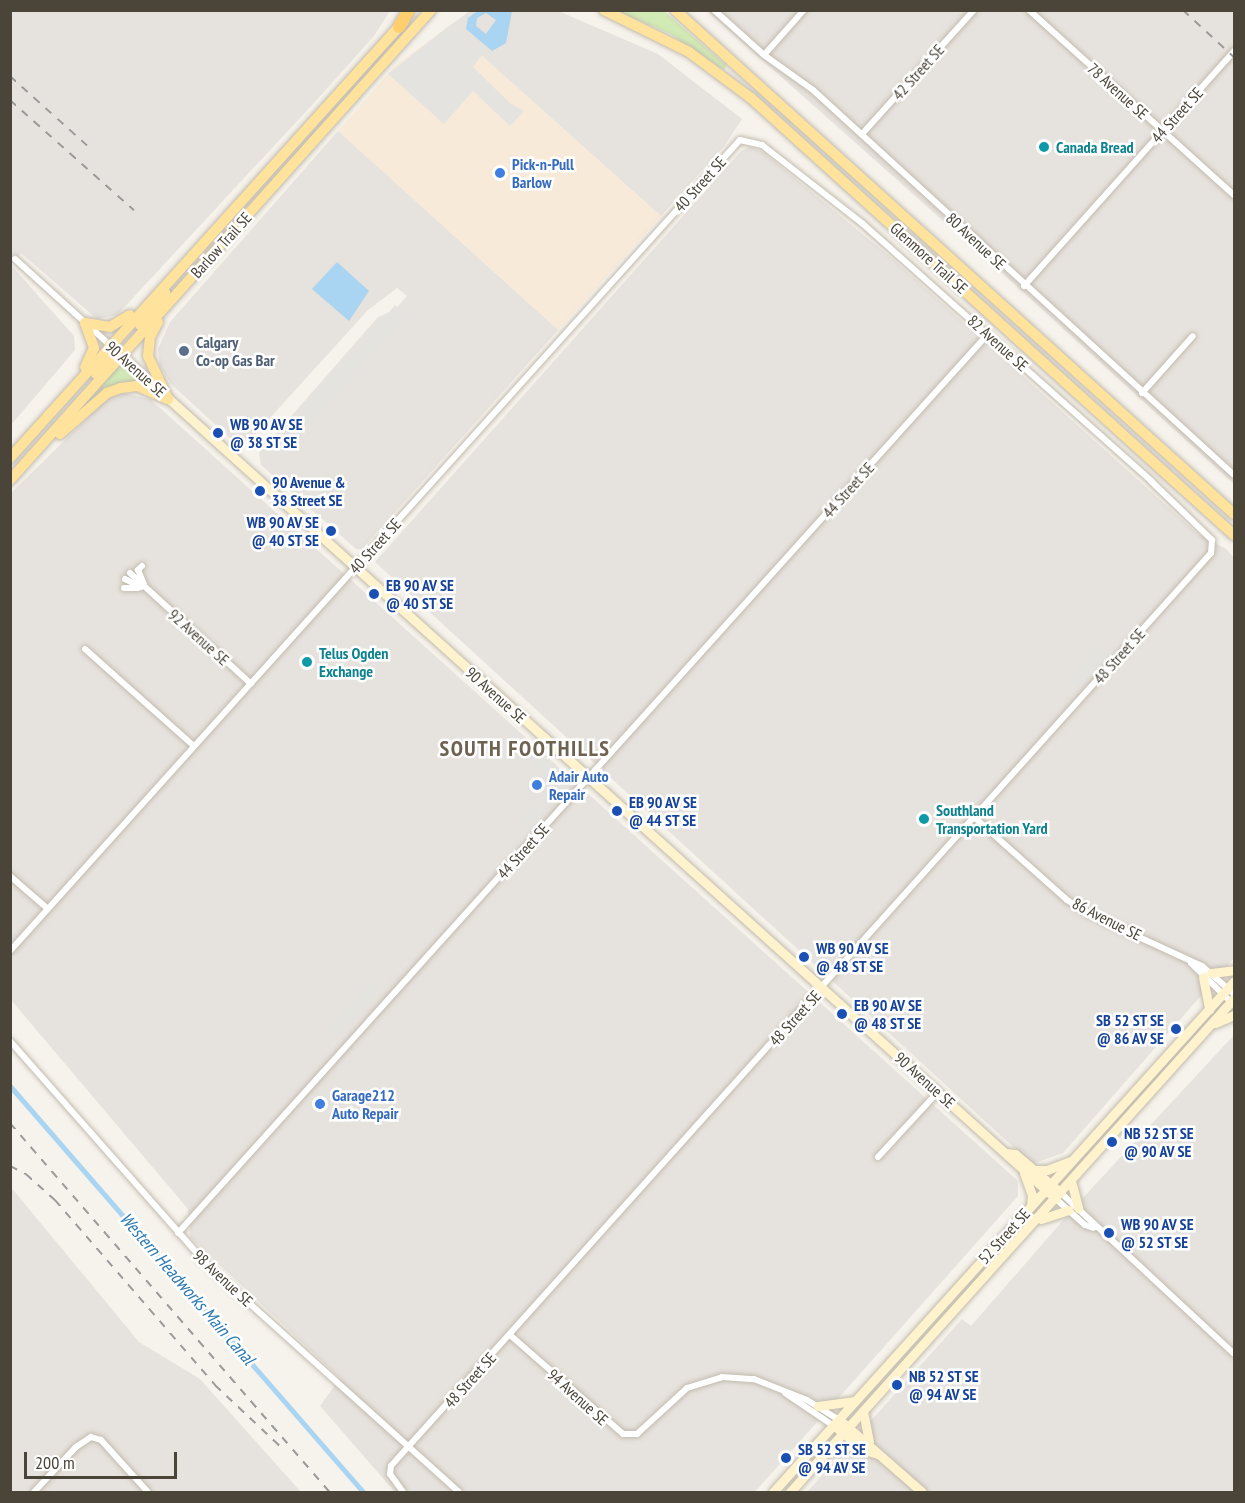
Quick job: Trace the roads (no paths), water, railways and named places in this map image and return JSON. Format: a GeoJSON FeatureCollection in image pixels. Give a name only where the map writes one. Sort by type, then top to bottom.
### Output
{"type":"FeatureCollection","features":[{"type":"Feature","properties":{"kind":"highway"},"geometry":{"type":"LineString","coordinates":[[399,27],[409,10]]}},
{"type":"Feature","properties":{"kind":"main road","name":"Barlow Trail SE"},"geometry":{"type":"LineString","coordinates":[[10,458],[200,244],[414,10]]}},
{"type":"Feature","properties":{"kind":"main road","name":"Barlow Trail SE"},"geometry":{"type":"LineString","coordinates":[[10,480],[431,10]]}},
{"type":"Feature","properties":{"kind":"main road"},"geometry":{"type":"LineString","coordinates":[[414,29],[437,10]]}},
{"type":"Feature","properties":{"kind":"main road","name":"Glenmore Trail SE"},"geometry":{"type":"LineString","coordinates":[[604,10],[689,52],[751,98],[1234,535]]}},
{"type":"Feature","properties":{"kind":"main road","name":"Glenmore Trail SE"},"geometry":{"type":"LineString","coordinates":[[677,12],[1234,514]]}},
{"type":"Feature","properties":{"kind":"main road"},"geometry":{"type":"LineString","coordinates":[[121,356],[125,344],[200,244]]}},
{"type":"Feature","properties":{"kind":"main road"},"geometry":{"type":"LineString","coordinates":[[168,399],[151,366],[150,337],[190,280]]}},
{"type":"Feature","properties":{"kind":"main road"},"geometry":{"type":"LineString","coordinates":[[76,384],[94,348],[86,323],[105,327],[118,324],[155,295]]}},
{"type":"Feature","properties":{"kind":"main road"},"geometry":{"type":"LineString","coordinates":[[72,412],[111,356],[110,345]]}},
{"type":"Feature","properties":{"kind":"main road","name":"90 Avenue SE"},"geometry":{"type":"LineString","coordinates":[[110,345],[1022,1168],[1059,1196]]}},
{"type":"Feature","properties":{"kind":"main road"},"geometry":{"type":"LineString","coordinates":[[25,463],[107,393],[137,386],[168,399]]}},
{"type":"Feature","properties":{"kind":"main road"},"geometry":{"type":"LineString","coordinates":[[10,453],[34,431]]}},
{"type":"Feature","properties":{"kind":"main road"},"geometry":{"type":"LineString","coordinates":[[1209,1009],[1207,975],[1234,970]]}},
{"type":"Feature","properties":{"kind":"main road","name":"52 Street SE"},"geometry":{"type":"LineString","coordinates":[[773,1492],[1209,1009],[1231,995]]}},
{"type":"Feature","properties":{"kind":"main road","name":"52 Street SE"},"geometry":{"type":"LineString","coordinates":[[790,1492],[1059,1196],[1210,1025],[1231,995]]}},
{"type":"Feature","properties":{"kind":"main road"},"geometry":{"type":"LineString","coordinates":[[1210,1025],[1234,1015]]}},
{"type":"Feature","properties":{"kind":"main road","name":"90 Avenue SE"},"geometry":{"type":"LineString","coordinates":[[1006,1153],[1015,1154],[1035,1170],[1048,1187]]}},
{"type":"Feature","properties":{"kind":"main road"},"geometry":{"type":"LineString","coordinates":[[1035,1170],[1047,1170],[1076,1159]]}},
{"type":"Feature","properties":{"kind":"main road"},"geometry":{"type":"LineString","coordinates":[[1022,1168],[1030,1185],[1030,1206]]}},
{"type":"Feature","properties":{"kind":"main road"},"geometry":{"type":"LineString","coordinates":[[1036,1221],[1073,1209],[1071,1181]]}},
{"type":"Feature","properties":{"kind":"main road"},"geometry":{"type":"LineString","coordinates":[[818,1406],[836,1407],[857,1400]]}},
{"type":"Feature","properties":{"kind":"main road"},"geometry":{"type":"LineString","coordinates":[[863,1411],[870,1443]]}},
{"type":"Feature","properties":{"kind":"main road","name":"94 Avenue SE"},"geometry":{"type":"LineString","coordinates":[[836,1423],[870,1443],[877,1454]]}},
{"type":"Feature","properties":{"kind":"main road","name":"94 Avenue SE"},"geometry":{"type":"LineString","coordinates":[[846,1429],[857,1444],[877,1454],[922,1492]]}},
{"type":"Feature","properties":{"kind":"main road"},"geometry":{"type":"LineString","coordinates":[[824,1454],[857,1444]]}},
{"type":"Feature","properties":{"kind":"street","name":"80 Avenue SE"},"geometry":{"type":"LineString","coordinates":[[714,10],[764,55],[813,90],[1024,286],[1234,475]]}},
{"type":"Feature","properties":{"kind":"street"},"geometry":{"type":"LineString","coordinates":[[764,55],[804,10]]}},
{"type":"Feature","properties":{"kind":"street","name":"42 Street SE"},"geometry":{"type":"LineString","coordinates":[[862,134],[974,10]]}},
{"type":"Feature","properties":{"kind":"street","name":"78 Avenue SE"},"geometry":{"type":"LineString","coordinates":[[1029,10],[1234,195]]}},
{"type":"Feature","properties":{"kind":"street","name":"44 Street SE"},"geometry":{"type":"LineString","coordinates":[[1024,286],[1234,51]]}},
{"type":"Feature","properties":{"kind":"street","name":"82 Avenue SE"},"geometry":{"type":"LineString","coordinates":[[740,140],[762,145],[863,224],[1151,481],[1213,545]]}},
{"type":"Feature","properties":{"kind":"street","name":"40 Street SE"},"geometry":{"type":"LineString","coordinates":[[10,951],[740,140]]}},
{"type":"Feature","properties":{"kind":"street","name":"90 Avenue SE"},"geometry":{"type":"LineString","coordinates":[[15,259],[110,345]]}},
{"type":"Feature","properties":{"kind":"street","name":"44 Street SE"},"geometry":{"type":"LineString","coordinates":[[178,1233],[988,334]]}},
{"type":"Feature","properties":{"kind":"street"},"geometry":{"type":"LineString","coordinates":[[1142,393],[1193,336]]}},
{"type":"Feature","properties":{"kind":"street","name":"48 Street SE"},"geometry":{"type":"LineString","coordinates":[[403,1492],[390,1474],[391,1466],[975,818],[1211,553],[1213,545]]}},
{"type":"Feature","properties":{"kind":"street"},"geometry":{"type":"LineString","coordinates":[[142,566],[138,570],[147,590]]}},
{"type":"Feature","properties":{"kind":"street"},"geometry":{"type":"LineString","coordinates":[[130,573],[147,590]]}},
{"type":"Feature","properties":{"kind":"street"},"geometry":{"type":"LineString","coordinates":[[125,579],[147,590]]}},
{"type":"Feature","properties":{"kind":"street"},"geometry":{"type":"LineString","coordinates":[[124,588],[147,590]]}},
{"type":"Feature","properties":{"kind":"street","name":"92 Avenue SE"},"geometry":{"type":"LineString","coordinates":[[147,590],[250,684]]}},
{"type":"Feature","properties":{"kind":"street"},"geometry":{"type":"LineString","coordinates":[[85,649],[195,746]]}},
{"type":"Feature","properties":{"kind":"street","name":"86 Avenue SE"},"geometry":{"type":"LineString","coordinates":[[975,818],[1067,900],[1191,963],[1231,995]]}},
{"type":"Feature","properties":{"kind":"street"},"geometry":{"type":"LineString","coordinates":[[10,876],[48,909]]}},
{"type":"Feature","properties":{"kind":"street","name":"98 Avenue SE"},"geometry":{"type":"LineString","coordinates":[[10,1041],[209,1267],[459,1492]]}},
{"type":"Feature","properties":{"kind":"street"},"geometry":{"type":"LineString","coordinates":[[878,1157],[938,1092]]}},
{"type":"Feature","properties":{"kind":"street","name":"90 Avenue SE"},"geometry":{"type":"LineString","coordinates":[[1059,1196],[1234,1354]]}},
{"type":"Feature","properties":{"kind":"street","name":"94 Avenue SE"},"geometry":{"type":"LineString","coordinates":[[510,1335],[623,1434],[637,1434],[674,1397],[710,1379],[754,1379],[777,1387],[818,1406],[836,1423]]}},
{"type":"Feature","properties":{"kind":"street","name":"94 Avenue SE"},"geometry":{"type":"LineString","coordinates":[[777,1387],[836,1423]]}},
{"type":"Feature","properties":{"kind":"street"},"geometry":{"type":"LineString","coordinates":[[34,1492],[75,1447],[92,1437],[101,1440],[148,1492]]}},
{"type":"Feature","properties":{"kind":"water"},"geometry":{"type":"Polygon","coordinates":[[[479,10],[512,11],[506,43],[492,51],[466,29],[468,18],[479,10]],[[486,13],[477,18],[476,26],[486,34],[496,20],[486,13]]]}},
{"type":"Feature","properties":{"kind":"water"},"geometry":{"type":"Polygon","coordinates":[[[337,262],[369,291],[349,321],[312,289],[337,262]]]}},
{"type":"Feature","properties":{"kind":"waterway","name":"Western Headworks Main Canal"},"geometry":{"type":"LineString","coordinates":[[10,1086],[363,1492]]}},
{"type":"Feature","properties":{"kind":"railway"},"geometry":{"type":"LineString","coordinates":[[1183,10],[1234,57]]}},
{"type":"Feature","properties":{"kind":"railway"},"geometry":{"type":"LineString","coordinates":[[10,76],[91,149]]}},
{"type":"Feature","properties":{"kind":"railway"},"geometry":{"type":"LineString","coordinates":[[10,100],[134,210]]}},
{"type":"Feature","properties":{"kind":"railway"},"geometry":{"type":"LineString","coordinates":[[10,1123],[330,1492]]}},
{"type":"Feature","properties":{"kind":"railway"},"geometry":{"type":"LineString","coordinates":[[10,1166],[26,1174],[55,1200],[215,1385],[282,1448]]}},
{"type":"Feature","properties":{"kind":"place","name":"Canada Bread"},"geometry":{"type":"Point","coordinates":[1044,147]}},
{"type":"Feature","properties":{"kind":"place","name":"Pick-n-Pull Barlow"},"geometry":{"type":"Point","coordinates":[500,173]}},
{"type":"Feature","properties":{"kind":"place","name":"Calgary Co-op Gas Bar"},"geometry":{"type":"Point","coordinates":[184,351]}},
{"type":"Feature","properties":{"kind":"place","name":"WB 90 AV SE @ 38 ST SE"},"geometry":{"type":"Point","coordinates":[218,433]}},
{"type":"Feature","properties":{"kind":"place","name":"90 Avenue & 38 Street SE"},"geometry":{"type":"Point","coordinates":[260,491]}},
{"type":"Feature","properties":{"kind":"place","name":"WB 90 AV SE @ 40 ST SE"},"geometry":{"type":"Point","coordinates":[331,531]}},
{"type":"Feature","properties":{"kind":"place","name":"EB 90 AV SE @ 40 ST SE"},"geometry":{"type":"Point","coordinates":[374,594]}},
{"type":"Feature","properties":{"kind":"place","name":"Telus Ogden Exchange"},"geometry":{"type":"Point","coordinates":[307,662]}},
{"type":"Feature","properties":{"kind":"place","name":"Adair Auto Repair"},"geometry":{"type":"Point","coordinates":[537,785]}},
{"type":"Feature","properties":{"kind":"place","name":"EB 90 AV SE @ 44 ST SE"},"geometry":{"type":"Point","coordinates":[617,811]}},
{"type":"Feature","properties":{"kind":"place","name":"Southland Transportation Yard"},"geometry":{"type":"Point","coordinates":[924,819]}},
{"type":"Feature","properties":{"kind":"place","name":"WB 90 AV SE @ 48 ST SE"},"geometry":{"type":"Point","coordinates":[804,957]}},
{"type":"Feature","properties":{"kind":"place","name":"EB 90 AV SE @ 48 ST SE"},"geometry":{"type":"Point","coordinates":[842,1014]}},
{"type":"Feature","properties":{"kind":"place","name":"SB 52 ST SE @ 86 AV SE"},"geometry":{"type":"Point","coordinates":[1176,1029]}},
{"type":"Feature","properties":{"kind":"place","name":"Garage212 Auto Repair"},"geometry":{"type":"Point","coordinates":[320,1104]}},
{"type":"Feature","properties":{"kind":"place","name":"NB 52 ST SE @ 90 AV SE"},"geometry":{"type":"Point","coordinates":[1112,1142]}},
{"type":"Feature","properties":{"kind":"place","name":"WB 90 AV SE @ 52 ST SE"},"geometry":{"type":"Point","coordinates":[1109,1233]}},
{"type":"Feature","properties":{"kind":"place","name":"NB 52 ST SE @ 94 AV SE"},"geometry":{"type":"Point","coordinates":[897,1385]}},
{"type":"Feature","properties":{"kind":"place","name":"SB 52 ST SE @ 94 AV SE"},"geometry":{"type":"Point","coordinates":[786,1458]}},
{"type":"Feature","properties":{"kind":"district","name":"SOUTH FOOTHILLS"},"geometry":{"type":"Point","coordinates":[525,749]}}]}
